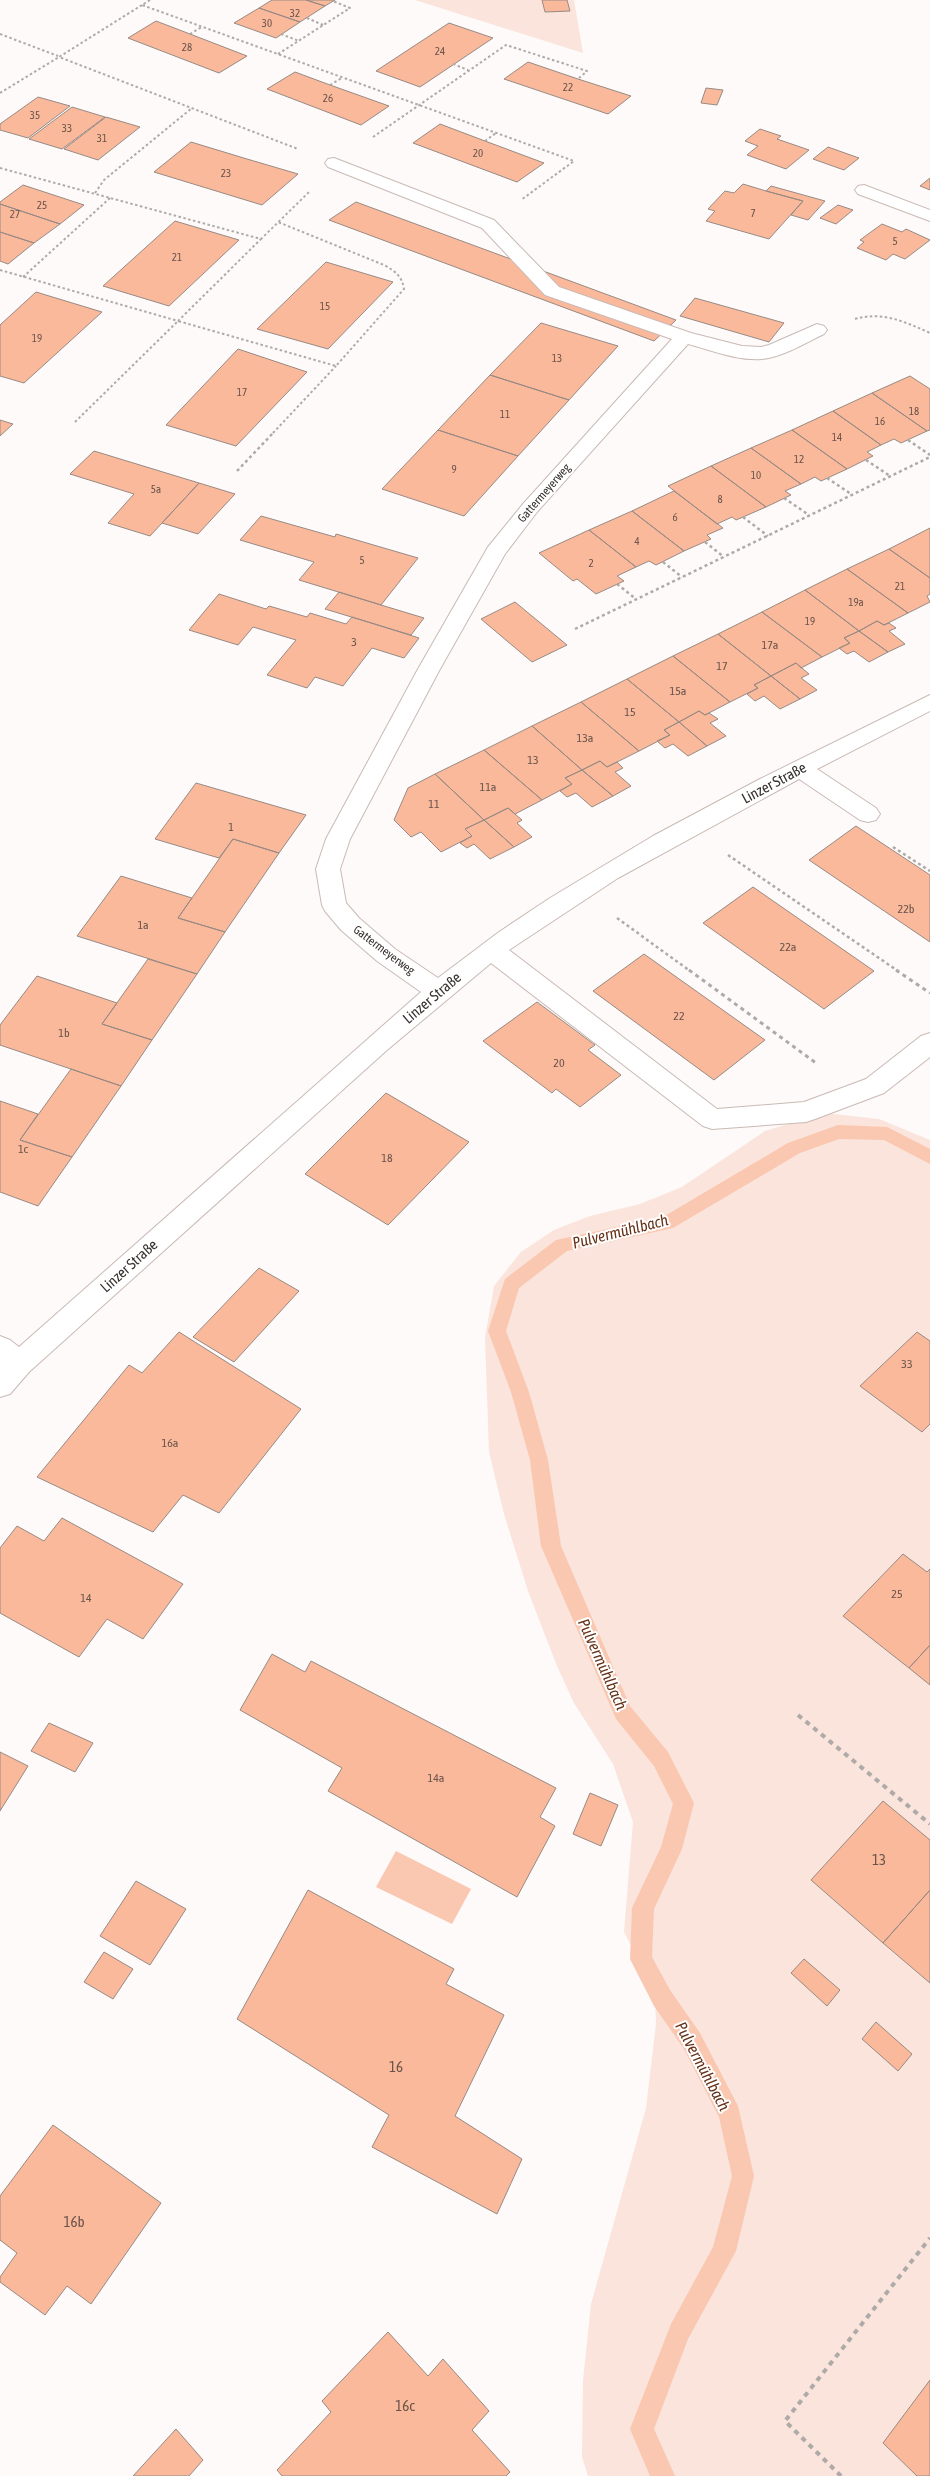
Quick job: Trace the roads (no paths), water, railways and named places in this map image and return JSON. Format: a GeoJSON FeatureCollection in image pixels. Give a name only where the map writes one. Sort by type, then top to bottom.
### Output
{"type":"FeatureCollection","features":[{"type":"Feature","properties":{"kind":"street"},"geometry":{"type":"LineString","coordinates":[[334,163],[488,224],[552,291],[684,336],[742,352],[762,353],[776,349],[817,330]]}},
{"type":"Feature","properties":{"kind":"street"},"geometry":{"type":"LineString","coordinates":[[864,190],[930,216]]}},
{"type":"Feature","properties":{"kind":"street","name":"Gattermeyerweg"},"geometry":{"type":"LineString","coordinates":[[439,991],[386,955],[350,924],[334,905],[328,870],[338,839],[428,669],[496,552],[530,508],[684,336]]}},
{"type":"Feature","properties":{"kind":"street","name":"Linzer Straße"},"geometry":{"type":"LineString","coordinates":[[0,1385],[9,1356],[439,991],[492,950],[588,884],[656,845],[930,702]]}},
{"type":"Feature","properties":{"kind":"street"},"geometry":{"type":"LineString","coordinates":[[800,769],[868,814]]}},
{"type":"Feature","properties":{"kind":"street"},"geometry":{"type":"LineString","coordinates":[[492,950],[712,1120],[806,1112],[875,1086],[930,1043]]}},
{"type":"Feature","properties":{"kind":"waterway","name":"Pulvermühlbach"},"geometry":{"type":"LineString","coordinates":[[663,2476],[642,2429],[679,2332],[724,2251],[743,2176],[730,2114],[692,2041],[662,1998],[641,1959],[643,1908],[671,1849],[684,1803],[661,1759],[623,1712],[551,1546],[539,1460],[520,1392],[497,1331],[511,1284],[562,1245],[667,1223],[794,1148],[838,1132],[887,1134],[930,1157]]}}]}
